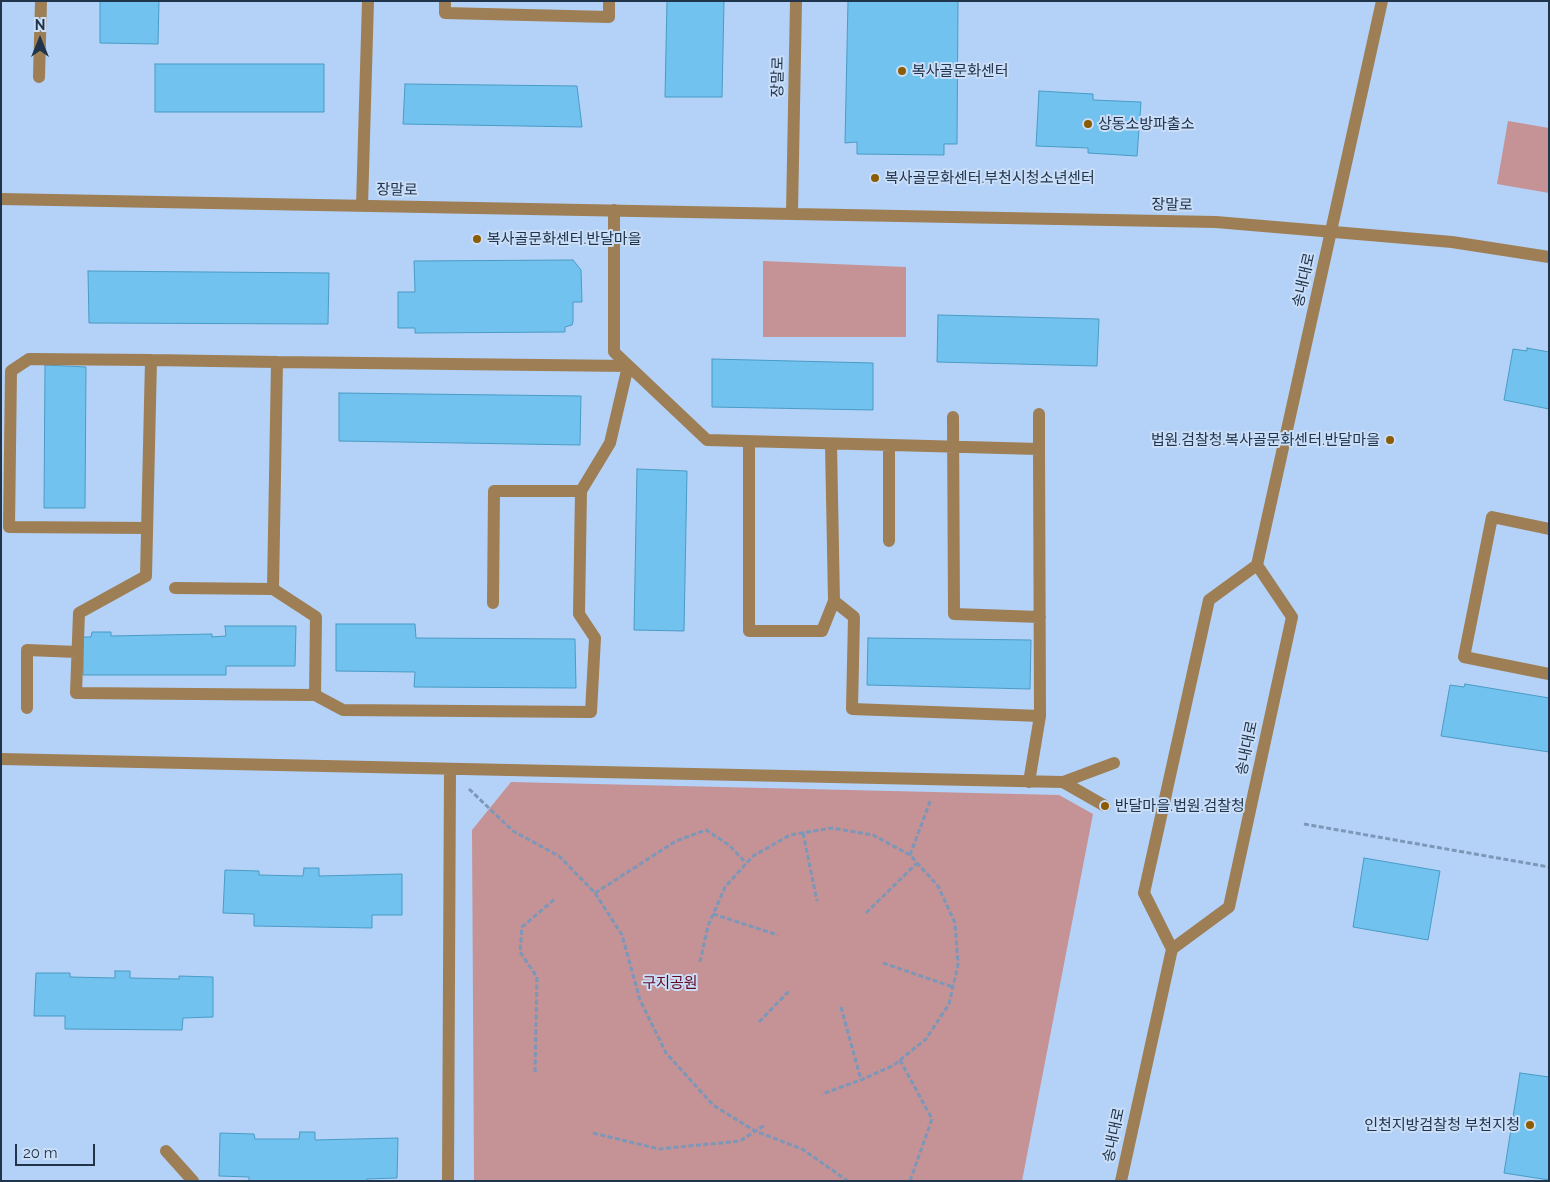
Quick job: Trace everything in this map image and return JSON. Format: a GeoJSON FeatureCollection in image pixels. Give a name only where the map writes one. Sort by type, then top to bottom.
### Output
{"type":"FeatureCollection","features":[{"type":"Feature","properties":{"kind":"street"},"geometry":{"type":"LineString","coordinates":[[39,78],[41,1]]}},
{"type":"Feature","properties":{"kind":"street"},"geometry":{"type":"LineString","coordinates":[[362,206],[368,1]]}},
{"type":"Feature","properties":{"kind":"street"},"geometry":{"type":"LineString","coordinates":[[445,1],[445,13],[609,17],[609,1]]}},
{"type":"Feature","properties":{"kind":"street","name":"장말로"},"geometry":{"type":"LineString","coordinates":[[792,213],[796,1]]}},
{"type":"Feature","properties":{"kind":"street","name":"송내대로"},"geometry":{"type":"LineString","coordinates":[[1121,1181],[1172,949],[1229,907],[1292,617],[1258,565],[1382,1]]}},
{"type":"Feature","properties":{"kind":"street","name":"장말로"},"geometry":{"type":"LineString","coordinates":[[1,200],[1216,222],[1452,242],[1549,257]]}},
{"type":"Feature","properties":{"kind":"street"},"geometry":{"type":"LineString","coordinates":[[614,210],[614,352],[707,440],[1038,449]]}},
{"type":"Feature","properties":{"kind":"street"},"geometry":{"type":"LineString","coordinates":[[147,528],[9,527],[11,371],[29,359],[628,366]]}},
{"type":"Feature","properties":{"kind":"street"},"geometry":{"type":"LineString","coordinates":[[151,360],[146,576],[79,613],[76,692],[315,695],[343,710],[591,712],[595,638],[579,614],[581,491],[610,444],[628,366]]}},
{"type":"Feature","properties":{"kind":"street"},"geometry":{"type":"LineString","coordinates":[[273,589],[277,362]]}},
{"type":"Feature","properties":{"kind":"street"},"geometry":{"type":"LineString","coordinates":[[1029,782],[1040,716],[1038,414]]}},
{"type":"Feature","properties":{"kind":"street"},"geometry":{"type":"LineString","coordinates":[[953,417],[954,614],[1040,617]]}},
{"type":"Feature","properties":{"kind":"street"},"geometry":{"type":"LineString","coordinates":[[749,442],[749,631],[822,631],[834,601],[831,444]]}},
{"type":"Feature","properties":{"kind":"street"},"geometry":{"type":"LineString","coordinates":[[889,445],[889,540]]}},
{"type":"Feature","properties":{"kind":"street"},"geometry":{"type":"LineString","coordinates":[[493,603],[494,491],[581,491]]}},
{"type":"Feature","properties":{"kind":"street"},"geometry":{"type":"LineString","coordinates":[[1549,529],[1492,517],[1464,657],[1549,674]]}},
{"type":"Feature","properties":{"kind":"street"},"geometry":{"type":"LineString","coordinates":[[1172,949],[1144,893],[1209,600],[1258,565]]}},
{"type":"Feature","properties":{"kind":"street"},"geometry":{"type":"LineString","coordinates":[[175,588],[273,589],[316,617],[315,695]]}},
{"type":"Feature","properties":{"kind":"street"},"geometry":{"type":"LineString","coordinates":[[834,601],[854,617],[852,709],[1040,716]]}},
{"type":"Feature","properties":{"kind":"street"},"geometry":{"type":"LineString","coordinates":[[27,708],[27,650],[77,652]]}},
{"type":"Feature","properties":{"kind":"street"},"geometry":{"type":"LineString","coordinates":[[1,759],[1029,782],[1062,782],[1114,762]]}},
{"type":"Feature","properties":{"kind":"street"},"geometry":{"type":"LineString","coordinates":[[448,1181],[450,769]]}},
{"type":"Feature","properties":{"kind":"street"},"geometry":{"type":"LineString","coordinates":[[1062,782],[1105,806]]}},
{"type":"Feature","properties":{"kind":"street"},"geometry":{"type":"LineString","coordinates":[[166,1151],[193,1181]]}},
{"type":"Feature","properties":{"kind":"path"},"geometry":{"type":"LineString","coordinates":[[910,855],[938,780]]}},
{"type":"Feature","properties":{"kind":"path"},"geometry":{"type":"LineString","coordinates":[[482,802],[513,831],[559,856],[595,893],[622,935],[640,1000],[666,1053],[713,1105],[755,1131],[802,1149],[848,1181]]}},
{"type":"Feature","properties":{"kind":"path"},"geometry":{"type":"LineString","coordinates":[[1304,824],[1549,867]]}},
{"type":"Feature","properties":{"kind":"path"},"geometry":{"type":"LineString","coordinates":[[700,962],[713,914],[725,887],[753,856],[790,835],[832,828],[873,835],[910,855],[938,886],[954,923],[958,965],[948,1004],[926,1039],[900,1060],[861,1080],[822,1094]]}},
{"type":"Feature","properties":{"kind":"path"},"geometry":{"type":"LineString","coordinates":[[595,893],[676,840],[706,830],[729,844],[746,863]]}},
{"type":"Feature","properties":{"kind":"path"},"geometry":{"type":"LineString","coordinates":[[803,833],[817,901]]}},
{"type":"Feature","properties":{"kind":"path"},"geometry":{"type":"LineString","coordinates":[[866,913],[917,863]]}},
{"type":"Feature","properties":{"kind":"path"},"geometry":{"type":"LineString","coordinates":[[535,1072],[537,978],[520,952],[522,927],[556,898]]}},
{"type":"Feature","properties":{"kind":"path"},"geometry":{"type":"LineString","coordinates":[[713,914],[778,935]]}},
{"type":"Feature","properties":{"kind":"path"},"geometry":{"type":"LineString","coordinates":[[883,963],[953,987]]}},
{"type":"Feature","properties":{"kind":"path"},"geometry":{"type":"LineString","coordinates":[[759,1022],[789,991]]}},
{"type":"Feature","properties":{"kind":"path"},"geometry":{"type":"LineString","coordinates":[[841,1007],[861,1080]]}},
{"type":"Feature","properties":{"kind":"path"},"geometry":{"type":"LineString","coordinates":[[900,1060],[932,1119],[910,1181]]}},
{"type":"Feature","properties":{"kind":"path"},"geometry":{"type":"LineString","coordinates":[[593,1133],[659,1149],[740,1141],[764,1125]]}},
{"type":"Feature","properties":{"kind":"green space"},"geometry":{"type":"Polygon","coordinates":[[[1508,121],[1549,128],[1549,193],[1497,184],[1508,121]]]}},
{"type":"Feature","properties":{"kind":"green space"},"geometry":{"type":"Polygon","coordinates":[[[763,261],[906,267],[906,337],[763,337],[763,261]]]}},
{"type":"Feature","properties":{"kind":"green space","name":"구지공원"},"geometry":{"type":"Polygon","coordinates":[[[511,782],[1059,795],[1093,814],[1022,1181],[474,1181],[472,830],[511,782]]]}},
{"type":"Feature","properties":{"kind":"building"},"geometry":{"type":"Polygon","coordinates":[[[100,1],[159,1],[158,44],[100,43],[100,1]]]}},
{"type":"Feature","properties":{"kind":"building"},"geometry":{"type":"Polygon","coordinates":[[[667,1],[724,1],[722,97],[665,97],[667,1]]]}},
{"type":"Feature","properties":{"kind":"building","name":"복사골문화센터"},"geometry":{"type":"Polygon","coordinates":[[[848,1],[958,1],[957,144],[944,144],[944,155],[857,154],[857,142],[845,143],[848,1]]]}},
{"type":"Feature","properties":{"kind":"building"},"geometry":{"type":"Polygon","coordinates":[[[155,64],[324,64],[324,112],[155,112],[155,64]]]}},
{"type":"Feature","properties":{"kind":"building"},"geometry":{"type":"Polygon","coordinates":[[[405,84],[577,86],[582,127],[403,124],[405,84]]]}},
{"type":"Feature","properties":{"kind":"building","name":"상동소방파출소"},"geometry":{"type":"Polygon","coordinates":[[[1039,91],[1093,94],[1093,100],[1141,102],[1137,156],[1088,153],[1088,148],[1036,146],[1039,91]]]}},
{"type":"Feature","properties":{"kind":"building"},"geometry":{"type":"Polygon","coordinates":[[[573,260],[581,270],[582,302],[573,302],[573,322],[572,325],[565,327],[565,332],[415,333],[415,328],[398,328],[398,292],[415,292],[414,261],[573,260]]]}},
{"type":"Feature","properties":{"kind":"building"},"geometry":{"type":"Polygon","coordinates":[[[88,271],[329,273],[328,324],[89,323],[88,271]]]}},
{"type":"Feature","properties":{"kind":"building"},"geometry":{"type":"Polygon","coordinates":[[[938,315],[1099,319],[1097,366],[937,362],[938,315]]]}},
{"type":"Feature","properties":{"kind":"building"},"geometry":{"type":"Polygon","coordinates":[[[1527,348],[1549,352],[1549,409],[1504,400],[1513,349],[1527,351],[1527,348]]]}},
{"type":"Feature","properties":{"kind":"building"},"geometry":{"type":"Polygon","coordinates":[[[712,359],[873,363],[873,410],[712,407],[712,359]]]}},
{"type":"Feature","properties":{"kind":"building"},"geometry":{"type":"Polygon","coordinates":[[[45,365],[86,367],[85,508],[44,508],[45,365]]]}},
{"type":"Feature","properties":{"kind":"building"},"geometry":{"type":"Polygon","coordinates":[[[339,393],[581,396],[580,445],[339,441],[339,393]]]}},
{"type":"Feature","properties":{"kind":"building"},"geometry":{"type":"Polygon","coordinates":[[[637,469],[687,471],[684,631],[634,630],[637,469]]]}},
{"type":"Feature","properties":{"kind":"building"},"geometry":{"type":"Polygon","coordinates":[[[336,624],[415,624],[416,638],[575,639],[576,688],[414,687],[415,672],[336,671],[336,624]]]}},
{"type":"Feature","properties":{"kind":"building"},"geometry":{"type":"Polygon","coordinates":[[[225,626],[296,626],[295,666],[226,666],[226,675],[83,675],[83,637],[91,637],[92,632],[111,632],[111,636],[212,634],[212,637],[226,636],[225,626]]]}},
{"type":"Feature","properties":{"kind":"building"},"geometry":{"type":"Polygon","coordinates":[[[868,638],[1031,640],[1030,689],[867,685],[868,638]]]}},
{"type":"Feature","properties":{"kind":"building"},"geometry":{"type":"Polygon","coordinates":[[[1465,684],[1549,698],[1549,752],[1441,736],[1450,685],[1464,687],[1465,684]]]}},
{"type":"Feature","properties":{"kind":"building"},"geometry":{"type":"Polygon","coordinates":[[[1364,858],[1440,871],[1428,940],[1353,927],[1364,858]]]}},
{"type":"Feature","properties":{"kind":"building"},"geometry":{"type":"Polygon","coordinates":[[[304,868],[319,868],[319,876],[402,874],[402,915],[372,915],[372,928],[254,926],[254,914],[223,913],[225,870],[259,871],[259,875],[303,876],[304,868]]]}},
{"type":"Feature","properties":{"kind":"building"},"geometry":{"type":"Polygon","coordinates":[[[115,971],[130,971],[130,978],[179,979],[179,976],[213,977],[213,1017],[183,1018],[182,1030],[65,1029],[65,1016],[34,1016],[36,973],[70,973],[70,977],[115,978],[115,971]]]}},
{"type":"Feature","properties":{"kind":"building","name":"인천지방검찰청 부천지청"},"geometry":{"type":"Polygon","coordinates":[[[1520,1073],[1549,1077],[1549,1180],[1504,1173],[1520,1073]]]}},
{"type":"Feature","properties":{"kind":"building"},"geometry":{"type":"Polygon","coordinates":[[[300,1132],[315,1132],[315,1140],[398,1138],[397,1178],[367,1179],[367,1181],[249,1181],[249,1177],[219,1176],[220,1133],[254,1134],[255,1139],[299,1139],[300,1132]]]}},
{"type":"Feature","properties":{"kind":"place","name":"복사골문화센터"},"geometry":{"type":"Point","coordinates":[902,71]}},
{"type":"Feature","properties":{"kind":"place","name":"상동소방파출소"},"geometry":{"type":"Point","coordinates":[1088,124]}},
{"type":"Feature","properties":{"kind":"place","name":"복사골문화센터.부천시청소년센터"},"geometry":{"type":"Point","coordinates":[875,178]}},
{"type":"Feature","properties":{"kind":"place","name":"복사골문화센터.반달마을"},"geometry":{"type":"Point","coordinates":[477,239]}},
{"type":"Feature","properties":{"kind":"place","name":"법원.검찰청.복사골문화센터.반달마을"},"geometry":{"type":"Point","coordinates":[1390,440]}},
{"type":"Feature","properties":{"kind":"place","name":"반달마을.법원.검찰청"},"geometry":{"type":"Point","coordinates":[1105,806]}},
{"type":"Feature","properties":{"kind":"place","name":"인천지방검찰청 부천지청"},"geometry":{"type":"Point","coordinates":[1530,1125]}}]}
